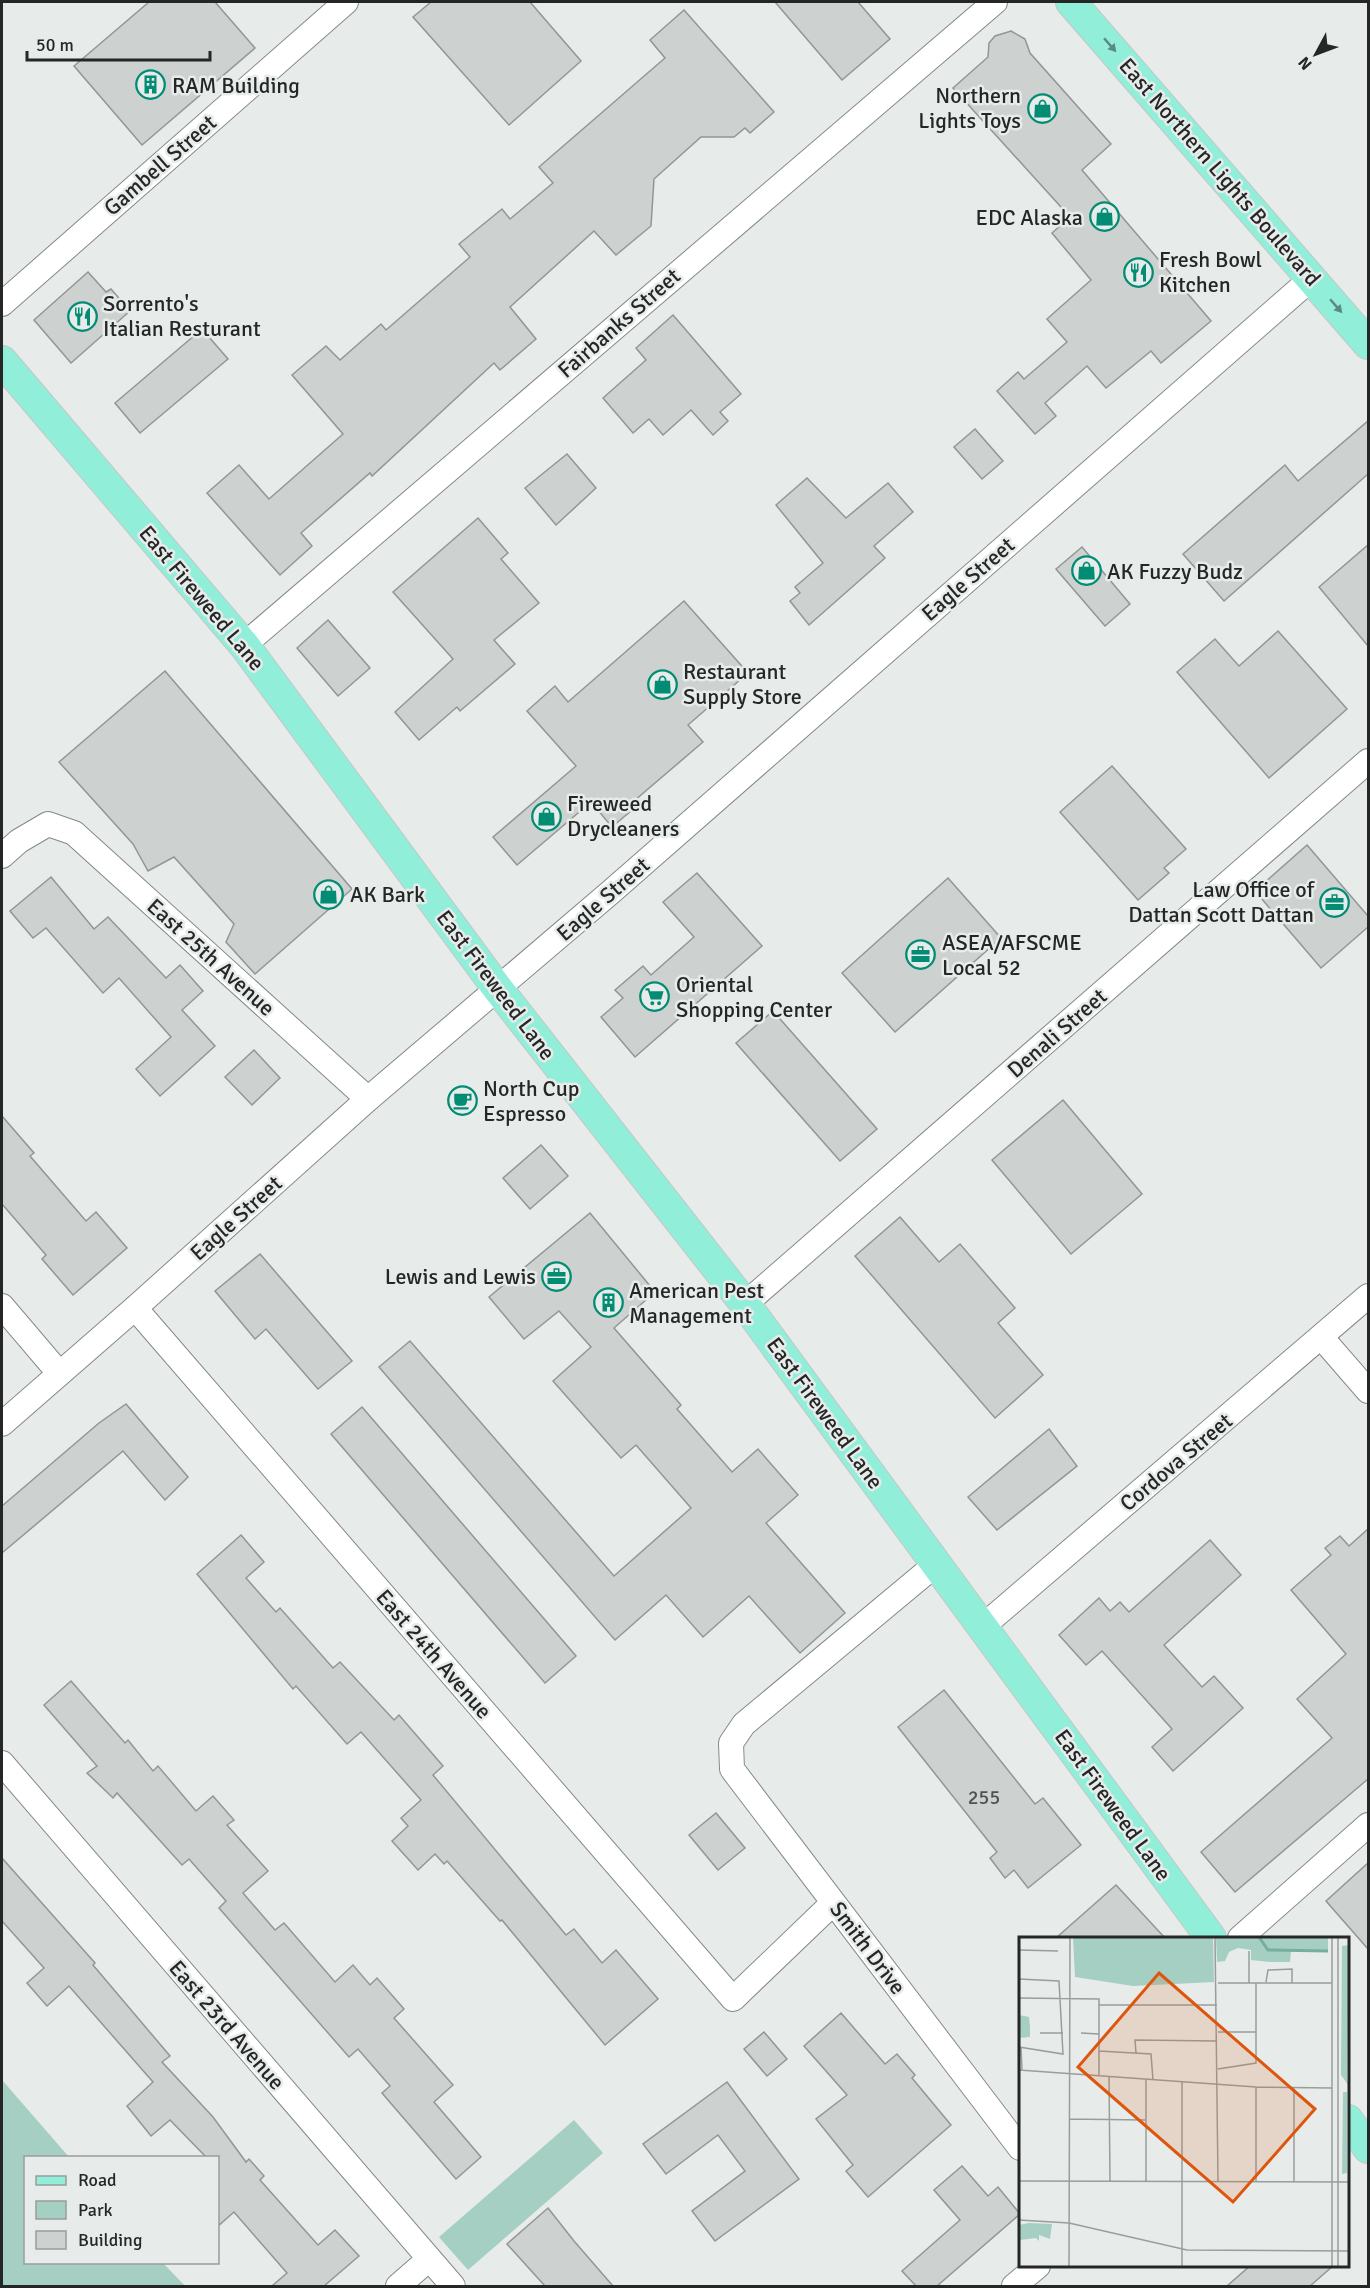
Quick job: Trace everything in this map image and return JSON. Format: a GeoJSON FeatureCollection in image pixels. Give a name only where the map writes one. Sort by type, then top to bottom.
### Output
{"type":"FeatureCollection","features":[{"type":"Feature","properties":{"kind":"main road","name":"East Northern Lights Boulevard"},"geometry":{"type":"LineString","coordinates":[[1071,2],[1368,344]]}},
{"type":"Feature","properties":{"kind":"main road","name":"East Fireweed Lane"},"geometry":{"type":"LineString","coordinates":[[2,361],[244,645],[498,989],[745,1304],[1210,1937]]}},
{"type":"Feature","properties":{"kind":"main road"},"geometry":{"type":"LineString","coordinates":[[1349,2123],[1368,2148]]}},
{"type":"Feature","properties":{"kind":"street","name":"Gambell Street"},"geometry":{"type":"LineString","coordinates":[[2,304],[346,2]]}},
{"type":"Feature","properties":{"kind":"street","name":"Fairbanks Street"},"geometry":{"type":"LineString","coordinates":[[244,645],[995,2]]}},
{"type":"Feature","properties":{"kind":"street","name":"Eagle Street"},"geometry":{"type":"LineString","coordinates":[[2,1424],[368,1099],[498,989],[1312,278]]}},
{"type":"Feature","properties":{"kind":"street","name":"Denali Street"},"geometry":{"type":"LineString","coordinates":[[745,1304],[1368,761]]}},
{"type":"Feature","properties":{"kind":"street","name":"East 25th Avenue"},"geometry":{"type":"LineString","coordinates":[[2,856],[19,841],[48,824],[74,833],[368,1099]]}},
{"type":"Feature","properties":{"kind":"street","name":"Cordova Street"},"geometry":{"type":"LineString","coordinates":[[982,1627],[1322,1338],[1368,1296]]}},
{"type":"Feature","properties":{"kind":"street"},"geometry":{"type":"LineString","coordinates":[[2,1306],[59,1373]]}},
{"type":"Feature","properties":{"kind":"street","name":"East 24th Avenue"},"geometry":{"type":"LineString","coordinates":[[135,1308],[732,1999],[833,1903]]}},
{"type":"Feature","properties":{"kind":"street"},"geometry":{"type":"LineString","coordinates":[[1322,1338],[1368,1391]]}},
{"type":"Feature","properties":{"kind":"street","name":"Smith Drive"},"geometry":{"type":"LineString","coordinates":[[935,1564],[744,1724],[731,1743],[732,1769],[1019,2147]]}},
{"type":"Feature","properties":{"kind":"street","name":"East 23rd Avenue"},"geometry":{"type":"LineString","coordinates":[[2,1763],[453,2286]]}},
{"type":"Feature","properties":{"kind":"street"},"geometry":{"type":"LineString","coordinates":[[1241,1937],[1368,1825]]}},
{"type":"Feature","properties":{"kind":"street"},"geometry":{"type":"LineString","coordinates":[[398,2286],[429,2259]]}},
{"type":"Feature","properties":{"kind":"street"},"geometry":{"type":"LineString","coordinates":[[1014,2286],[1036,2267]]}},
{"type":"Feature","properties":{"kind":"green space"},"geometry":{"type":"Polygon","coordinates":[[[2,2080],[68,2156],[24,2156],[24,2264],[164,2264],[185,2286],[2,2286],[2,2080]]]}},
{"type":"Feature","properties":{"kind":"green space"},"geometry":{"type":"Polygon","coordinates":[[[574,2120],[603,2153],[468,2270],[439,2237],[574,2120]]]}},
{"type":"Feature","properties":{"kind":"building","name":"RAM Building"},"geometry":{"type":"Polygon","coordinates":[[[149,2],[215,2],[255,48],[142,145],[74,66],[149,2]]]}},
{"type":"Feature","properties":{"kind":"building"},"geometry":{"type":"Polygon","coordinates":[[[431,2],[530,2],[581,61],[509,125],[413,17],[431,2]]]}},
{"type":"Feature","properties":{"kind":"building"},"geometry":{"type":"Polygon","coordinates":[[[775,2],[858,2],[890,39],[842,80],[775,2]]]}},
{"type":"Feature","properties":{"kind":"building"},"geometry":{"type":"Polygon","coordinates":[[[684,10],[774,112],[750,133],[745,128],[734,137],[701,137],[654,179],[651,226],[616,255],[594,231],[510,307],[536,339],[500,370],[494,363],[372,476],[370,473],[301,533],[312,546],[280,575],[207,493],[239,465],[269,499],[343,434],[292,375],[326,346],[340,360],[381,324],[386,330],[470,257],[459,244],[502,209],[510,219],[553,183],[539,167],[665,58],[650,40],[684,10]]]}},
{"type":"Feature","properties":{"kind":"building"},"geometry":{"type":"Polygon","coordinates":[[[1011,31],[1025,39],[1030,53],[1111,144],[1082,170],[1211,321],[1161,363],[1151,351],[1106,388],[1087,366],[1045,403],[1056,416],[1035,434],[997,391],[1018,372],[1024,379],[1067,342],[1047,319],[1091,280],[1052,233],[1070,217],[953,88],[988,57],[989,43],[995,36],[1011,31]]]}},
{"type":"Feature","properties":{"kind":"building","name":"Sorrento's Italian Resturant"},"geometry":{"type":"Polygon","coordinates":[[[88,272],[106,292],[111,289],[130,311],[71,363],[34,320],[88,272]]]}},
{"type":"Feature","properties":{"kind":"building"},"geometry":{"type":"Polygon","coordinates":[[[673,315],[741,394],[720,412],[728,421],[713,435],[691,410],[663,435],[649,419],[633,433],[603,398],[646,360],[636,348],[673,315]]]}},
{"type":"Feature","properties":{"kind":"building"},"geometry":{"type":"Polygon","coordinates":[[[202,329],[228,359],[140,433],[115,403],[202,329]]]}},
{"type":"Feature","properties":{"kind":"building"},"geometry":{"type":"Polygon","coordinates":[[[1368,421],[1368,474],[1224,601],[1183,554],[1285,465],[1298,481],[1368,421]]]}},
{"type":"Feature","properties":{"kind":"building"},"geometry":{"type":"Polygon","coordinates":[[[975,429],[1003,461],[982,479],[954,447],[975,429]]]}},
{"type":"Feature","properties":{"kind":"building"},"geometry":{"type":"Polygon","coordinates":[[[567,454],[596,488],[556,525],[525,488],[567,454]]]}},
{"type":"Feature","properties":{"kind":"building"},"geometry":{"type":"Polygon","coordinates":[[[807,478],[846,518],[888,483],[913,512],[874,546],[885,558],[809,625],[790,601],[800,593],[795,587],[823,563],[776,505],[807,478]]]}},
{"type":"Feature","properties":{"kind":"building"},"geometry":{"type":"Polygon","coordinates":[[[478,518],[508,553],[501,559],[539,603],[494,640],[515,664],[460,711],[457,707],[419,740],[395,712],[453,659],[393,592],[478,518]]]}},
{"type":"Feature","properties":{"kind":"building"},"geometry":{"type":"Polygon","coordinates":[[[1368,545],[1368,646],[1319,587],[1368,545]]]}},
{"type":"Feature","properties":{"kind":"building"},"geometry":{"type":"Polygon","coordinates":[[[1082,547],[1130,604],[1105,626],[1056,569],[1082,547]]]}},
{"type":"Feature","properties":{"kind":"building"},"geometry":{"type":"Polygon","coordinates":[[[684,601],[748,673],[688,725],[703,742],[634,801],[638,805],[612,827],[591,802],[517,865],[493,837],[576,766],[527,711],[555,686],[568,702],[684,601]]]}},
{"type":"Feature","properties":{"kind":"building"},"geometry":{"type":"Polygon","coordinates":[[[328,620],[370,668],[338,696],[297,648],[328,620]]]}},
{"type":"Feature","properties":{"kind":"building"},"geometry":{"type":"Polygon","coordinates":[[[1278,631],[1347,709],[1269,778],[1177,672],[1215,639],[1239,666],[1278,631]]]}},
{"type":"Feature","properties":{"kind":"building"},"geometry":{"type":"Polygon","coordinates":[[[165,671],[352,889],[255,974],[226,942],[234,924],[174,857],[148,871],[133,844],[59,762],[165,671]]]}},
{"type":"Feature","properties":{"kind":"building"},"geometry":{"type":"Polygon","coordinates":[[[1112,766],[1186,849],[1164,868],[1169,873],[1138,900],[1060,812],[1112,766]]]}},
{"type":"Feature","properties":{"kind":"building"},"geometry":{"type":"Polygon","coordinates":[[[1307,845],[1368,916],[1368,927],[1321,968],[1255,891],[1307,845]]]}},
{"type":"Feature","properties":{"kind":"building"},"geometry":{"type":"Polygon","coordinates":[[[697,873],[762,946],[635,1057],[601,1017],[623,998],[615,990],[643,966],[651,975],[694,937],[663,902],[697,873]]]}},
{"type":"Feature","properties":{"kind":"building"},"geometry":{"type":"Polygon","coordinates":[[[51,877],[94,929],[108,917],[166,978],[180,965],[203,991],[182,1010],[215,1046],[160,1096],[136,1069],[171,1037],[119,978],[103,993],[46,928],[33,938],[10,911],[51,877]]]}},
{"type":"Feature","properties":{"kind":"building","name":"ASEA/AFSCME Local 52"},"geometry":{"type":"Polygon","coordinates":[[[948,878],[1001,938],[895,1032],[842,973],[948,878]]]}},
{"type":"Feature","properties":{"kind":"building"},"geometry":{"type":"Polygon","coordinates":[[[773,1011],[877,1129],[840,1161],[736,1043],[773,1011]]]}},
{"type":"Feature","properties":{"kind":"building"},"geometry":{"type":"Polygon","coordinates":[[[254,1050],[280,1078],[252,1105],[225,1077],[254,1050]]]}},
{"type":"Feature","properties":{"kind":"building"},"geometry":{"type":"Polygon","coordinates":[[[1063,1100],[1142,1194],[1071,1254],[992,1160],[1063,1100]]]}},
{"type":"Feature","properties":{"kind":"building"},"geometry":{"type":"Polygon","coordinates":[[[2,1116],[34,1153],[30,1156],[86,1221],[96,1212],[127,1248],[73,1295],[42,1259],[46,1255],[2,1204],[2,1116]]]}},
{"type":"Feature","properties":{"kind":"building"},"geometry":{"type":"Polygon","coordinates":[[[541,1145],[568,1176],[530,1209],[503,1178],[541,1145]]]}},
{"type":"Feature","properties":{"kind":"building"},"geometry":{"type":"Polygon","coordinates":[[[590,1213],[655,1292],[614,1328],[681,1405],[677,1409],[732,1472],[758,1449],[798,1495],[766,1523],[845,1613],[800,1653],[749,1596],[703,1637],[666,1595],[615,1640],[379,1367],[410,1341],[614,1576],[691,1508],[636,1445],[621,1458],[553,1381],[591,1347],[559,1311],[524,1339],[489,1297],[590,1213]]]}},
{"type":"Feature","properties":{"kind":"building"},"geometry":{"type":"Polygon","coordinates":[[[900,1217],[939,1262],[960,1244],[1015,1308],[998,1323],[1043,1375],[995,1418],[855,1256],[900,1217]]]}},
{"type":"Feature","properties":{"kind":"building"},"geometry":{"type":"Polygon","coordinates":[[[260,1254],[352,1361],[318,1389],[266,1329],[255,1339],[215,1291],[260,1254]]]}},
{"type":"Feature","properties":{"kind":"building"},"geometry":{"type":"Polygon","coordinates":[[[126,1404],[188,1477],[165,1500],[123,1451],[2,1553],[2,1506],[99,1423],[126,1404]]]}},
{"type":"Feature","properties":{"kind":"building"},"geometry":{"type":"Polygon","coordinates":[[[362,1407],[576,1656],[545,1683],[331,1434],[362,1407]]]}},
{"type":"Feature","properties":{"kind":"building"},"geometry":{"type":"Polygon","coordinates":[[[1049,1429],[1077,1466],[997,1530],[968,1497],[1049,1429]]]}},
{"type":"Feature","properties":{"kind":"building"},"geometry":{"type":"Polygon","coordinates":[[[1368,1529],[1368,1779],[1235,1892],[1201,1852],[1332,1738],[1297,1699],[1346,1654],[1291,1590],[1331,1555],[1325,1548],[1340,1536],[1349,1546],[1368,1529]]]}},
{"type":"Feature","properties":{"kind":"building"},"geometry":{"type":"Polygon","coordinates":[[[241,1535],[264,1562],[246,1578],[276,1612],[280,1608],[333,1668],[340,1662],[394,1720],[399,1715],[443,1766],[433,1775],[566,1935],[574,1929],[602,1963],[616,1950],[658,1999],[605,2045],[502,1920],[500,1921],[447,1861],[444,1864],[435,1854],[418,1870],[392,1841],[408,1826],[401,1818],[421,1800],[361,1732],[347,1744],[296,1686],[293,1689],[197,1574],[241,1535]]]}},
{"type":"Feature","properties":{"kind":"building"},"geometry":{"type":"Polygon","coordinates":[[[1210,1540],[1241,1575],[1164,1645],[1202,1687],[1214,1676],[1243,1708],[1173,1771],[1152,1747],[1172,1729],[1102,1651],[1086,1665],[1059,1635],[1099,1598],[1110,1611],[1120,1602],[1129,1612],[1210,1540]]]}},
{"type":"Feature","properties":{"kind":"building"},"geometry":{"type":"Polygon","coordinates":[[[71,1681],[125,1743],[128,1740],[153,1771],[158,1766],[196,1811],[213,1796],[234,1820],[227,1825],[268,1871],[243,1893],[275,1930],[284,1923],[335,1982],[353,1965],[370,1985],[377,1978],[404,2009],[394,2018],[453,2085],[434,2102],[481,2157],[456,2179],[382,2093],[390,2086],[358,2049],[349,2057],[219,1908],[226,1901],[189,1859],[182,1865],[117,1793],[113,1798],[87,1773],[97,1766],[44,1705],[71,1681]]]}},
{"type":"Feature","properties":{"kind":"building"},"geometry":{"type":"Polygon","coordinates":[[[944,1690],[1035,1804],[1043,1798],[1081,1845],[1028,1888],[1014,1870],[1005,1878],[990,1858],[997,1852],[898,1727],[944,1690]]]}},
{"type":"Feature","properties":{"kind":"building"},"geometry":{"type":"Polygon","coordinates":[[[716,1813],[745,1848],[718,1870],[689,1835],[716,1813]]]}},
{"type":"Feature","properties":{"kind":"building"},"geometry":{"type":"Polygon","coordinates":[[[2,1858],[95,1963],[93,1965],[170,2056],[162,2062],[213,2117],[246,2162],[249,2159],[264,2176],[260,2180],[318,2245],[335,2230],[359,2256],[324,2286],[272,2286],[287,2273],[234,2212],[219,2225],[219,2156],[205,2156],[170,2120],[151,2136],[127,2106],[153,2082],[69,1986],[47,2006],[27,1983],[44,1968],[2,1921],[2,1858]]]}},
{"type":"Feature","properties":{"kind":"building"},"geometry":{"type":"Polygon","coordinates":[[[1368,1863],[1368,1949],[1326,1901],[1368,1863]]]}},
{"type":"Feature","properties":{"kind":"building"},"geometry":{"type":"Polygon","coordinates":[[[1116,1885],[1164,1937],[1057,1937],[1116,1885]]]}},
{"type":"Feature","properties":{"kind":"building"},"geometry":{"type":"Polygon","coordinates":[[[841,2013],[885,2064],[897,2054],[915,2075],[912,2078],[951,2125],[868,2197],[846,2171],[853,2165],[816,2119],[847,2095],[804,2046],[841,2013]]]}},
{"type":"Feature","properties":{"kind":"building"},"geometry":{"type":"Polygon","coordinates":[[[764,2032],[787,2059],[767,2076],[744,2049],[764,2032]]]}},
{"type":"Feature","properties":{"kind":"building"},"geometry":{"type":"Polygon","coordinates":[[[727,2082],[799,2179],[715,2241],[692,2211],[745,2171],[718,2135],[666,2174],[643,2144],[727,2082]]]}},
{"type":"Feature","properties":{"kind":"building"},"geometry":{"type":"Polygon","coordinates":[[[962,2166],[988,2196],[998,2187],[1019,2215],[937,2286],[916,2286],[902,2271],[960,2220],[934,2190],[962,2166]]]}},
{"type":"Feature","properties":{"kind":"building"},"geometry":{"type":"Polygon","coordinates":[[[548,2208],[613,2286],[545,2286],[507,2244],[548,2208]]]}},
{"type":"Feature","properties":{"kind":"building"},"geometry":{"type":"Polygon","coordinates":[[[1249,2267],[1332,2267],[1310,2286],[1227,2286],[1249,2267]]]}},
{"type":"Feature","properties":{"kind":"place","name":"RAM Building"},"geometry":{"type":"Point","coordinates":[151,85]}},
{"type":"Feature","properties":{"kind":"place","name":"Northern Lights Toys"},"geometry":{"type":"Point","coordinates":[1042,108]}},
{"type":"Feature","properties":{"kind":"place","name":"EDC Alaska"},"geometry":{"type":"Point","coordinates":[1104,217]}},
{"type":"Feature","properties":{"kind":"place","name":"Fresh Bowl Kitchen"},"geometry":{"type":"Point","coordinates":[1138,272]}},
{"type":"Feature","properties":{"kind":"place","name":"Sorrento's Italian Resturant"},"geometry":{"type":"Point","coordinates":[82,316]}},
{"type":"Feature","properties":{"kind":"place","name":"AK Fuzzy Budz"},"geometry":{"type":"Point","coordinates":[1086,571]}},
{"type":"Feature","properties":{"kind":"place","name":"Restaurant Supply Store"},"geometry":{"type":"Point","coordinates":[662,684]}},
{"type":"Feature","properties":{"kind":"place","name":"Fireweed Drycleaners"},"geometry":{"type":"Point","coordinates":[546,816]}},
{"type":"Feature","properties":{"kind":"place","name":"AK Bark"},"geometry":{"type":"Point","coordinates":[329,894]}},
{"type":"Feature","properties":{"kind":"place","name":"Law Office of Dattan Scott Dattan"},"geometry":{"type":"Point","coordinates":[1335,902]}},
{"type":"Feature","properties":{"kind":"place","name":"ASEA/AFSCME Local 52"},"geometry":{"type":"Point","coordinates":[921,955]}},
{"type":"Feature","properties":{"kind":"place","name":"Oriental Shopping Center"},"geometry":{"type":"Point","coordinates":[655,997]}},
{"type":"Feature","properties":{"kind":"place","name":"North Cup Espresso"},"geometry":{"type":"Point","coordinates":[462,1101]}},
{"type":"Feature","properties":{"kind":"place","name":"Lewis and Lewis"},"geometry":{"type":"Point","coordinates":[557,1276]}},
{"type":"Feature","properties":{"kind":"place","name":"American Pest Management"},"geometry":{"type":"Point","coordinates":[608,1303]}}]}
